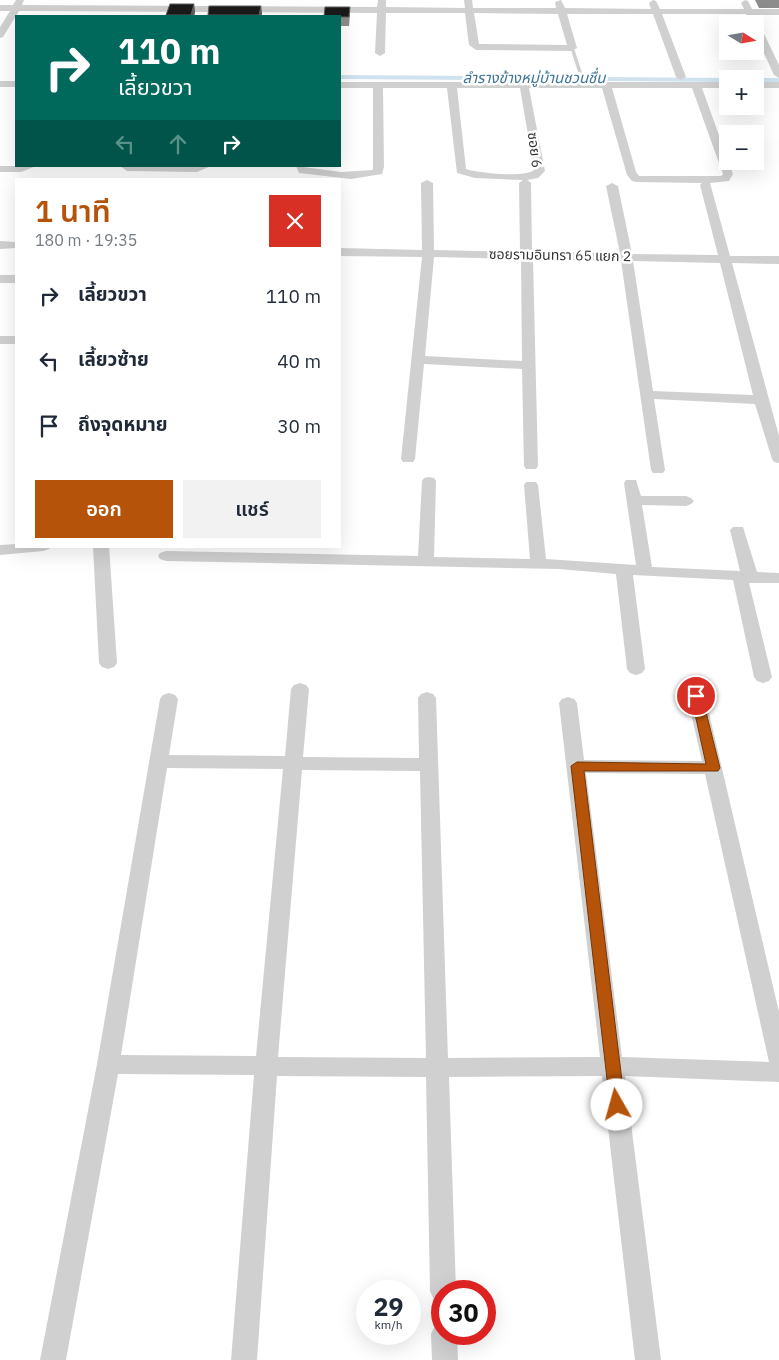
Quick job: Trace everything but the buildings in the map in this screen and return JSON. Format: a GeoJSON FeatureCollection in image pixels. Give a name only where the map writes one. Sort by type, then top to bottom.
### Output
{"type":"FeatureCollection","features":[{"type":"Feature","properties":{"kind":"street"},"geometry":{"type":"LineString","coordinates":[[380,53],[382,0]]}},
{"type":"Feature","properties":{"kind":"street"},"geometry":{"type":"LineString","coordinates":[[468,0],[474,45],[480,47],[572,48],[558,0]]}},
{"type":"Feature","properties":{"kind":"street"},"geometry":{"type":"LineString","coordinates":[[652,0],[681,77]]}},
{"type":"Feature","properties":{"kind":"street"},"geometry":{"type":"LineString","coordinates":[[744,0],[779,75]]}},
{"type":"Feature","properties":{"kind":"street"},"geometry":{"type":"LineString","coordinates":[[0,8],[18,4],[104,8],[779,12]]}},
{"type":"Feature","properties":{"kind":"street"},"geometry":{"type":"LineString","coordinates":[[0,35],[18,4]]}},
{"type":"Feature","properties":{"kind":"street"},"geometry":{"type":"LineString","coordinates":[[0,84],[15,84]]}},
{"type":"Feature","properties":{"kind":"street"},"geometry":{"type":"LineString","coordinates":[[341,85],[719,86]]}},
{"type":"Feature","properties":{"kind":"street"},"geometry":{"type":"LineString","coordinates":[[302,169],[339,174],[378,172],[378,85]]}},
{"type":"Feature","properties":{"kind":"street","name":"ซอย 6"},"geometry":{"type":"LineString","coordinates":[[452,86],[462,171],[469,174],[526,177],[534,176],[540,171],[524,85]]}},
{"type":"Feature","properties":{"kind":"street"},"geometry":{"type":"LineString","coordinates":[[606,85],[631,173],[636,178],[718,180],[725,178],[728,174],[696,86]]}},
{"type":"Feature","properties":{"kind":"street"},"geometry":{"type":"LineString","coordinates":[[764,85],[779,85]]}},
{"type":"Feature","properties":{"kind":"street"},"geometry":{"type":"LineString","coordinates":[[0,169],[21,169],[28,167]]}},
{"type":"Feature","properties":{"kind":"street"},"geometry":{"type":"LineString","coordinates":[[126,167],[166,169],[197,169],[203,167]]}},
{"type":"Feature","properties":{"kind":"street"},"geometry":{"type":"LineString","coordinates":[[408,460],[428,253],[427,183]]}},
{"type":"Feature","properties":{"kind":"street"},"geometry":{"type":"LineString","coordinates":[[525,183],[531,466]]}},
{"type":"Feature","properties":{"kind":"street"},"geometry":{"type":"LineString","coordinates":[[706,185],[761,400],[779,458]]}},
{"type":"Feature","properties":{"kind":"street"},"geometry":{"type":"LineString","coordinates":[[612,186],[626,256],[658,470]]}},
{"type":"Feature","properties":{"kind":"street"},"geometry":{"type":"LineString","coordinates":[[0,245],[15,245]]}},
{"type":"Feature","properties":{"kind":"street","name":"ซอยรามอินทรา 65 แยก 2"},"geometry":{"type":"LineString","coordinates":[[341,252],[779,260]]}},
{"type":"Feature","properties":{"kind":"street"},"geometry":{"type":"LineString","coordinates":[[0,279],[15,279]]}},
{"type":"Feature","properties":{"kind":"street"},"geometry":{"type":"LineString","coordinates":[[0,340],[15,340]]}},
{"type":"Feature","properties":{"kind":"street"},"geometry":{"type":"LineString","coordinates":[[417,360],[529,365]]}},
{"type":"Feature","properties":{"kind":"street"},"geometry":{"type":"LineString","coordinates":[[647,395],[761,400]]}},
{"type":"Feature","properties":{"kind":"street"},"geometry":{"type":"LineString","coordinates":[[426,562],[429,480]]}},
{"type":"Feature","properties":{"kind":"street"},"geometry":{"type":"LineString","coordinates":[[631,483],[645,571]]}},
{"type":"Feature","properties":{"kind":"street"},"geometry":{"type":"LineString","coordinates":[[531,485],[538,564]]}},
{"type":"Feature","properties":{"kind":"street"},"geometry":{"type":"LineString","coordinates":[[633,500],[686,501]]}},
{"type":"Feature","properties":{"kind":"street"},"geometry":{"type":"LineString","coordinates":[[738,530],[763,677]]}},
{"type":"Feature","properties":{"kind":"street"},"geometry":{"type":"LineString","coordinates":[[0,550],[22,548]]}},
{"type":"Feature","properties":{"kind":"street"},"geometry":{"type":"LineString","coordinates":[[101,548],[108,663]]}},
{"type":"Feature","properties":{"kind":"street"},"geometry":{"type":"LineString","coordinates":[[166,556],[217,552],[323,553],[426,562],[538,564],[779,578]]}},
{"type":"Feature","properties":{"kind":"street"},"geometry":{"type":"LineString","coordinates":[[624,569],[636,669]]}},
{"type":"Feature","properties":{"kind":"street"},"geometry":{"type":"LineString","coordinates":[[244,1360],[266,1065],[300,688]]}},
{"type":"Feature","properties":{"kind":"street"},"geometry":{"type":"LineString","coordinates":[[696,696],[714,768],[779,1060]]}},
{"type":"Feature","properties":{"kind":"street"},"geometry":{"type":"LineString","coordinates":[[428,698],[443,1280]]}},
{"type":"Feature","properties":{"kind":"street"},"geometry":{"type":"LineString","coordinates":[[53,1360],[108,1064],[169,699]]}},
{"type":"Feature","properties":{"kind":"street"},"geometry":{"type":"LineString","coordinates":[[568,703],[648,1360]]}},
{"type":"Feature","properties":{"kind":"street"},"geometry":{"type":"LineString","coordinates":[[159,761],[429,765]]}},
{"type":"Feature","properties":{"kind":"street"},"geometry":{"type":"LineString","coordinates":[[577,766],[714,768]]}},
{"type":"Feature","properties":{"kind":"street"},"geometry":{"type":"LineString","coordinates":[[108,1064],[438,1068],[612,1066],[779,1072]]}},
{"type":"Feature","properties":{"kind":"street"},"geometry":{"type":"LineString","coordinates":[[444,1345],[444,1360]]}},
{"type":"Feature","properties":{"kind":"lane"},"geometry":{"type":"LineString","coordinates":[[572,48],[580,72]]}},
{"type":"Feature","properties":{"kind":"waterway","name":"ลำรางข้างหมู่บ้านชวนชื่น"},"geometry":{"type":"LineString","coordinates":[[341,77],[719,80]]}},
{"type":"Feature","properties":{"kind":"waterway","name":"ลำรางข้างหมู่บ้านชวนชื่น"},"geometry":{"type":"LineString","coordinates":[[764,80],[779,80]]}},
{"type":"Feature","properties":{"kind":"route"},"geometry":{"type":"LineString","coordinates":[[617,1105],[577,766],[714,768],[696,696]]}}]}
